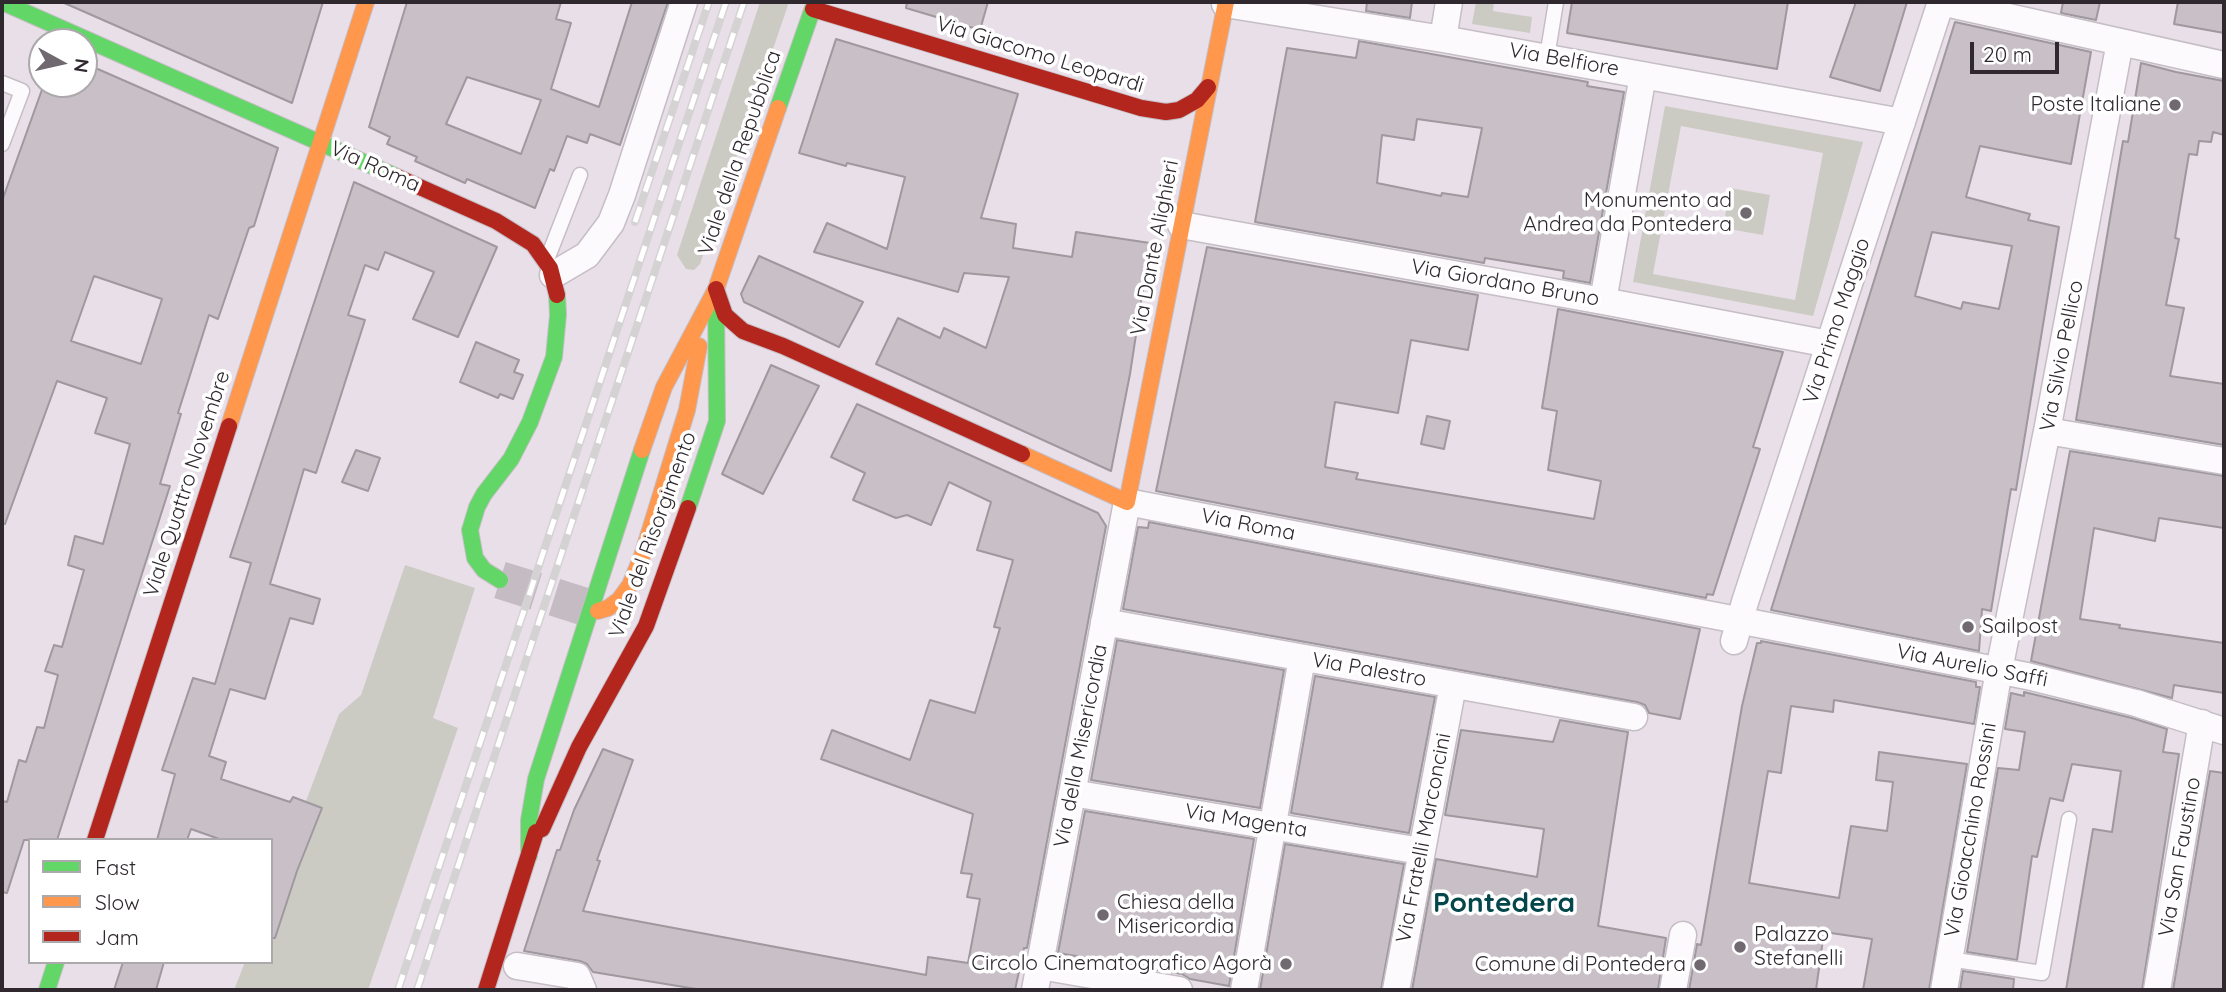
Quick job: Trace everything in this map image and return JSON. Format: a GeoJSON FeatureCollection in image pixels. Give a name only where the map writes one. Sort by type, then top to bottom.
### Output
{"type":"FeatureCollection","features":[{"type":"Feature","properties":{"kind":"street","name":"Via Roma"},"geometry":{"type":"LineString","coordinates":[[2,2],[506,226],[533,244],[550,268]]}},
{"type":"Feature","properties":{"kind":"street","name":"Viale Quattro Novembre"},"geometry":{"type":"LineString","coordinates":[[97,838],[366,2]]}},
{"type":"Feature","properties":{"kind":"street"},"geometry":{"type":"LineString","coordinates":[[500,580],[480,565],[470,538],[477,508],[511,459],[536,409],[554,357],[557,291],[550,268],[587,255],[611,223],[684,2]]}},
{"type":"Feature","properties":{"kind":"street"},"geometry":{"type":"LineString","coordinates":[[1443,39],[1449,2]]}},
{"type":"Feature","properties":{"kind":"street"},"geometry":{"type":"LineString","coordinates":[[1941,2],[2224,65]]}},
{"type":"Feature","properties":{"kind":"street","name":"Via Primo Maggio"},"geometry":{"type":"LineString","coordinates":[[1737,630],[1941,2]]}},
{"type":"Feature","properties":{"kind":"street","name":"Via Belfiore"},"geometry":{"type":"LineString","coordinates":[[1225,3],[1547,57],[1902,122]]}},
{"type":"Feature","properties":{"kind":"street","name":"Via Dante Alighieri"},"geometry":{"type":"LineString","coordinates":[[1127,502],[1225,3]]}},
{"type":"Feature","properties":{"kind":"street","name":"Via Giacomo Leopardi"},"geometry":{"type":"LineString","coordinates":[[814,5],[1141,108],[1179,110],[1197,100],[1208,87]]}},
{"type":"Feature","properties":{"kind":"street","name":"Viale della Repubblica"},"geometry":{"type":"LineString","coordinates":[[702,316],[716,289],[814,5]]}},
{"type":"Feature","properties":{"kind":"street","name":"Via Silvio Pellico"},"geometry":{"type":"LineString","coordinates":[[1998,670],[2048,431],[2120,42]]}},
{"type":"Feature","properties":{"kind":"street"},"geometry":{"type":"LineString","coordinates":[[1603,300],[1643,75]]}},
{"type":"Feature","properties":{"kind":"street","name":"Via Giordano Bruno"},"geometry":{"type":"LineString","coordinates":[[1181,225],[1603,300],[1829,344]]}},
{"type":"Feature","properties":{"kind":"street","name":"Via Roma"},"geometry":{"type":"LineString","coordinates":[[716,289],[725,315],[736,327],[1127,502],[1737,630]]}},
{"type":"Feature","properties":{"kind":"street","name":"Viale del Risorgimento"},"geometry":{"type":"LineString","coordinates":[[529,856],[579,747],[649,619],[717,421],[716,289]]}},
{"type":"Feature","properties":{"kind":"street"},"geometry":{"type":"LineString","coordinates":[[603,617],[604,610],[620,600],[635,573],[687,410],[697,361],[702,316]]}},
{"type":"Feature","properties":{"kind":"street","name":"Viale del Risorgimento"},"geometry":{"type":"LineString","coordinates":[[529,856],[531,806],[550,734],[658,405],[678,358],[702,316]]}},
{"type":"Feature","properties":{"kind":"street"},"geometry":{"type":"LineString","coordinates":[[756,353],[783,346]]}},
{"type":"Feature","properties":{"kind":"street"},"geometry":{"type":"LineString","coordinates":[[717,421],[732,383]]}},
{"type":"Feature","properties":{"kind":"street"},"geometry":{"type":"LineString","coordinates":[[2048,431],[2224,461]]}},
{"type":"Feature","properties":{"kind":"street"},"geometry":{"type":"LineString","coordinates":[[503,494],[511,459]]}},
{"type":"Feature","properties":{"kind":"street","name":"Via della Misericordia"},"geometry":{"type":"LineString","coordinates":[[1037,978],[1127,502]]}},
{"type":"Feature","properties":{"kind":"street"},"geometry":{"type":"LineString","coordinates":[[604,593],[615,590],[635,573]]}},
{"type":"Feature","properties":{"kind":"street","name":"Via Palestro"},"geometry":{"type":"LineString","coordinates":[[1104,622],[1634,718]]}},
{"type":"Feature","properties":{"kind":"street","name":"Via Aurelio Saffi"},"geometry":{"type":"LineString","coordinates":[[1737,630],[1998,670],[2136,703],[2213,727]]}},
{"type":"Feature","properties":{"kind":"street"},"geometry":{"type":"LineString","coordinates":[[1244,990],[1302,658]]}},
{"type":"Feature","properties":{"kind":"street","name":"Via Gioacchino Rossini"},"geometry":{"type":"LineString","coordinates":[[1944,990],[1998,670]]}},
{"type":"Feature","properties":{"kind":"street","name":"Via Fratelli Marconcini"},"geometry":{"type":"LineString","coordinates":[[1396,990],[1453,685]]}},
{"type":"Feature","properties":{"kind":"street","name":"Viale del Risorgimento"},"geometry":{"type":"LineString","coordinates":[[486,990],[529,856],[549,783],[572,726]]}},
{"type":"Feature","properties":{"kind":"street","name":"Via San Faustino"},"geometry":{"type":"LineString","coordinates":[[2157,990],[2213,727]]}},
{"type":"Feature","properties":{"kind":"street","name":"Via Magenta"},"geometry":{"type":"LineString","coordinates":[[1072,793],[1421,851]]}},
{"type":"Feature","properties":{"kind":"street"},"geometry":{"type":"LineString","coordinates":[[1673,990],[1683,935]]}},
{"type":"Feature","properties":{"kind":"street"},"geometry":{"type":"LineString","coordinates":[[47,990],[55,964]]}},
{"type":"Feature","properties":{"kind":"street"},"geometry":{"type":"LineString","coordinates":[[517,966],[577,975],[583,990]]}},
{"type":"Feature","properties":{"kind":"street"},"geometry":{"type":"LineString","coordinates":[[1037,978],[1179,990]]}},
{"type":"Feature","properties":{"kind":"lane"},"geometry":{"type":"LineString","coordinates":[[1547,57],[1556,2]]}},
{"type":"Feature","properties":{"kind":"lane"},"geometry":{"type":"LineString","coordinates":[[2,83],[22,91],[2,144]]}},
{"type":"Feature","properties":{"kind":"lane"},"geometry":{"type":"LineString","coordinates":[[550,268],[580,175]]}},
{"type":"Feature","properties":{"kind":"lane"},"geometry":{"type":"LineString","coordinates":[[1949,960],[2042,973],[2069,819]]}},
{"type":"Feature","properties":{"kind":"shaded area"},"geometry":{"type":"Polygon","coordinates":[[[760,2],[789,2],[700,264],[694,270],[686,269],[677,255],[760,2]]]}},
{"type":"Feature","properties":{"kind":"shaded area"},"geometry":{"type":"Polygon","coordinates":[[[1476,2],[1494,2],[1493,11],[1532,17],[1530,33],[1472,24],[1476,2]]]}},
{"type":"Feature","properties":{"kind":"shaded area"},"geometry":{"type":"Polygon","coordinates":[[[1665,106],[1863,142],[1813,316],[1633,282],[1665,106]],[[1681,126],[1653,274],[1795,300],[1823,153],[1681,126]]]}},
{"type":"Feature","properties":{"kind":"shaded area"},"geometry":{"type":"Polygon","coordinates":[[[1730,188],[1770,195],[1763,235],[1723,228],[1730,188]]]}},
{"type":"Feature","properties":{"kind":"shaded area"},"geometry":{"type":"Polygon","coordinates":[[[405,565],[475,588],[433,718],[458,728],[368,990],[234,990],[244,964],[273,964],[273,888],[339,714],[361,695],[405,565]]]}},
{"type":"Feature","properties":{"kind":"building"},"geometry":{"type":"Polygon","coordinates":[[[62,2],[323,2],[292,103],[62,2]]]}},
{"type":"Feature","properties":{"kind":"building"},"geometry":{"type":"Polygon","coordinates":[[[407,2],[561,2],[556,19],[571,23],[551,89],[599,107],[632,2],[668,2],[620,145],[590,134],[587,143],[567,136],[554,171],[550,169],[535,208],[467,179],[465,183],[415,161],[417,157],[387,144],[390,137],[369,127],[407,2]],[[467,77],[446,124],[521,154],[541,100],[467,77]]]}},
{"type":"Feature","properties":{"kind":"building"},"geometry":{"type":"Polygon","coordinates":[[[907,2],[988,2],[980,30],[906,8],[907,2]]]}},
{"type":"Feature","properties":{"kind":"building"},"geometry":{"type":"Polygon","coordinates":[[[1367,2],[1412,2],[1410,18],[1366,11],[1367,2]]]}},
{"type":"Feature","properties":{"kind":"building"},"geometry":{"type":"Polygon","coordinates":[[[1572,2],[1788,2],[1777,69],[1567,33],[1572,2]]]}},
{"type":"Feature","properties":{"kind":"building"},"geometry":{"type":"Polygon","coordinates":[[[1856,2],[1907,2],[1880,91],[1830,77],[1856,2]]]}},
{"type":"Feature","properties":{"kind":"building"},"geometry":{"type":"Polygon","coordinates":[[[2063,2],[2100,2],[2096,20],[2061,13],[2063,2]]]}},
{"type":"Feature","properties":{"kind":"building"},"geometry":{"type":"Polygon","coordinates":[[[2178,2],[2224,2],[2224,33],[2174,24],[2178,2]]]}},
{"type":"Feature","properties":{"kind":"building"},"geometry":{"type":"Polygon","coordinates":[[[1955,22],[2091,52],[2071,164],[1980,146],[1966,197],[2030,214],[2028,220],[2059,227],[2016,490],[2011,489],[1991,611],[1982,609],[1979,651],[1771,610],[1955,22]],[[1932,232],[1915,296],[1961,309],[1963,302],[1999,309],[2012,246],[1932,232]]]}},
{"type":"Feature","properties":{"kind":"building"},"geometry":{"type":"Polygon","coordinates":[[[836,39],[1018,94],[981,218],[1016,224],[1013,248],[1072,257],[1076,232],[1150,243],[1130,374],[1111,471],[876,364],[898,318],[940,338],[944,328],[986,348],[1009,277],[964,273],[958,292],[814,252],[827,223],[887,249],[905,177],[847,163],[846,166],[799,153],[836,39]]]}},
{"type":"Feature","properties":{"kind":"building"},"geometry":{"type":"Polygon","coordinates":[[[1359,41],[1588,82],[1587,86],[1624,92],[1590,283],[1563,278],[1564,271],[1485,258],[1484,263],[1255,222],[1287,48],[1356,58],[1359,41]],[[1417,119],[1414,140],[1382,135],[1377,183],[1441,196],[1442,193],[1468,197],[1482,128],[1417,119]]]}},
{"type":"Feature","properties":{"kind":"building"},"geometry":{"type":"Polygon","coordinates":[[[2141,63],[2224,81],[2224,135],[2213,132],[2211,142],[2199,141],[2197,155],[2189,154],[2175,238],[2179,239],[2166,305],[2184,308],[2170,376],[2224,384],[2224,445],[2076,420],[2123,141],[2128,142],[2141,63]]]}},
{"type":"Feature","properties":{"kind":"building"},"geometry":{"type":"Polygon","coordinates":[[[98,69],[278,148],[254,226],[249,228],[218,319],[209,315],[178,413],[181,414],[160,484],[170,486],[58,838],[24,840],[7,893],[2,892],[2,801],[7,802],[19,760],[26,762],[37,727],[44,728],[58,675],[45,671],[54,645],[62,647],[84,570],[68,565],[75,536],[103,544],[130,444],[95,433],[107,398],[57,381],[5,524],[2,524],[2,201],[39,98],[98,98],[98,69]],[[94,276],[71,341],[141,364],[162,299],[94,276]]]}},
{"type":"Feature","properties":{"kind":"building"},"geometry":{"type":"Polygon","coordinates":[[[354,182],[497,247],[458,337],[413,319],[434,272],[385,252],[378,270],[365,265],[348,315],[365,320],[316,473],[304,469],[270,584],[320,599],[313,624],[290,618],[265,699],[230,689],[209,756],[226,762],[221,779],[290,802],[293,797],[322,808],[275,938],[273,838],[216,838],[191,829],[188,838],[158,838],[175,774],[162,770],[193,678],[215,684],[251,563],[230,557],[354,182]]]}},
{"type":"Feature","properties":{"kind":"building"},"geometry":{"type":"Polygon","coordinates":[[[1207,247],[1478,295],[1468,350],[1411,340],[1398,413],[1335,402],[1325,467],[1358,473],[1356,479],[1594,519],[1601,481],[1548,470],[1557,411],[1542,408],[1558,309],[1783,352],[1753,447],[1760,449],[1713,595],[1707,594],[1706,598],[1156,491],[1207,247]]]}},
{"type":"Feature","properties":{"kind":"building"},"geometry":{"type":"Polygon","coordinates":[[[759,256],[863,302],[839,347],[744,302],[741,294],[759,256]]]}},
{"type":"Feature","properties":{"kind":"building"},"geometry":{"type":"Polygon","coordinates":[[[476,342],[519,360],[514,372],[523,375],[513,399],[500,394],[498,398],[460,382],[476,342]]]}},
{"type":"Feature","properties":{"kind":"building"},"geometry":{"type":"Polygon","coordinates":[[[771,365],[819,386],[763,494],[722,474],[771,365]]]}},
{"type":"Feature","properties":{"kind":"building"},"geometry":{"type":"Polygon","coordinates":[[[857,404],[1098,513],[1106,526],[1027,948],[1024,948],[1015,990],[702,990],[593,972],[587,964],[580,961],[524,951],[557,850],[560,850],[574,810],[603,749],[633,760],[597,860],[600,861],[583,911],[926,975],[928,957],[968,963],[980,899],[967,897],[972,874],[961,873],[973,814],[821,759],[832,730],[910,760],[930,700],[975,713],[1000,628],[994,627],[1013,560],[977,550],[991,502],[949,482],[931,525],[907,515],[896,518],[853,500],[865,473],[831,457],[857,404]]]}},
{"type":"Feature","properties":{"kind":"building"},"geometry":{"type":"Polygon","coordinates":[[[1427,416],[1450,421],[1444,449],[1421,444],[1427,416]]]}},
{"type":"Feature","properties":{"kind":"building"},"geometry":{"type":"Polygon","coordinates":[[[356,450],[380,458],[368,491],[342,482],[356,450]]]}},
{"type":"Feature","properties":{"kind":"building"},"geometry":{"type":"Polygon","coordinates":[[[2070,451],[2224,476],[2224,528],[2159,518],[2155,541],[2094,528],[2080,619],[2120,625],[2119,628],[2224,643],[2224,693],[2174,685],[2172,698],[2031,661],[2070,451]]]}},
{"type":"Feature","properties":{"kind":"building"},"geometry":{"type":"Polygon","coordinates":[[[1149,522],[1700,629],[1680,719],[1649,713],[1645,705],[1637,702],[1123,609],[1138,527],[1148,528],[1149,522]]]}},
{"type":"Feature","properties":{"kind":"building"},"geometry":{"type":"Polygon","coordinates":[[[1117,640],[1284,670],[1260,808],[1091,780],[1117,640]]]}},
{"type":"Feature","properties":{"kind":"building"},"geometry":{"type":"Polygon","coordinates":[[[1761,641],[1976,682],[1976,687],[1980,687],[1974,724],[1834,700],[1833,712],[1791,706],[1781,773],[1768,771],[1749,883],[1839,898],[1851,826],[1887,831],[1893,782],[1876,780],[1879,752],[1967,764],[1929,990],[1863,990],[1872,939],[1824,932],[1816,990],[1689,990],[1697,944],[1701,945],[1742,706],[1757,643],[1761,641]]]}},
{"type":"Feature","properties":{"kind":"building"},"geometry":{"type":"Polygon","coordinates":[[[1315,676],[1435,697],[1409,833],[1291,813],[1315,676]]]}},
{"type":"Feature","properties":{"kind":"building"},"geometry":{"type":"Polygon","coordinates":[[[2024,692],[2167,729],[2163,752],[2179,754],[2142,990],[2066,990],[2093,829],[2112,832],[2121,771],[2072,764],[2063,801],[2050,798],[2037,857],[2032,856],[2017,960],[1967,952],[1998,768],[2019,770],[2025,732],[2005,729],[2011,693],[2024,696],[2024,692]]]}},
{"type":"Feature","properties":{"kind":"building"},"geometry":{"type":"Polygon","coordinates":[[[1560,720],[1628,732],[1598,926],[1666,938],[1658,990],[1412,990],[1436,859],[1537,877],[1544,829],[1445,815],[1461,730],[1553,742],[1560,720]]]}},
{"type":"Feature","properties":{"kind":"building"},"geometry":{"type":"Polygon","coordinates":[[[2210,771],[2224,773],[2224,990],[2173,990],[2210,771]]]}},
{"type":"Feature","properties":{"kind":"building"},"geometry":{"type":"Polygon","coordinates":[[[1085,811],[1254,839],[1229,986],[1190,979],[1182,974],[1058,953],[1085,811]]]}},
{"type":"Feature","properties":{"kind":"building"},"geometry":{"type":"Polygon","coordinates":[[[1285,844],[1404,864],[1381,990],[1260,990],[1285,844]]]}},
{"type":"Feature","properties":{"kind":"building"},"geometry":{"type":"Polygon","coordinates":[[[122,964],[163,964],[156,990],[114,990],[122,964]]]}},
{"type":"Feature","properties":{"kind":"building"},"geometry":{"type":"Polygon","coordinates":[[[1963,971],[2014,979],[2013,990],[1960,990],[1963,971]]]}},
{"type":"Feature","properties":{"kind":"tunnel"},"geometry":{"type":"LineString","coordinates":[[500,580],[598,611]]}},
{"type":"Feature","properties":{"kind":"railway"},"geometry":{"type":"LineString","coordinates":[[635,222],[709,2]]}},
{"type":"Feature","properties":{"kind":"railway"},"geometry":{"type":"LineString","coordinates":[[398,990],[726,2]]}},
{"type":"Feature","properties":{"kind":"railway"},"geometry":{"type":"LineString","coordinates":[[417,990],[744,2]]}},
{"type":"Feature","properties":{"kind":"traffic: fast"},"geometry":{"type":"LineString","coordinates":[[2,2],[395,176]]}},
{"type":"Feature","properties":{"kind":"traffic: fast"},"geometry":{"type":"LineString","coordinates":[[778,108],[815,2]]}},
{"type":"Feature","properties":{"kind":"traffic: fast"},"geometry":{"type":"LineString","coordinates":[[688,508],[717,421],[716,293]]}},
{"type":"Feature","properties":{"kind":"traffic: fast"},"geometry":{"type":"LineString","coordinates":[[500,580],[484,570],[475,558],[470,530],[484,494],[511,459],[530,422],[554,357],[557,295]]}},
{"type":"Feature","properties":{"kind":"traffic: fast"},"geometry":{"type":"LineString","coordinates":[[529,856],[529,820],[536,779],[642,450]]}},
{"type":"Feature","properties":{"kind":"traffic: fast"},"geometry":{"type":"LineString","coordinates":[[47,990],[55,964]]}},
{"type":"Feature","properties":{"kind":"traffic: slow"},"geometry":{"type":"LineString","coordinates":[[229,426],[366,2]]}},
{"type":"Feature","properties":{"kind":"traffic: slow"},"geometry":{"type":"LineString","coordinates":[[1022,454],[1127,502],[1226,2]]}},
{"type":"Feature","properties":{"kind":"traffic: slow"},"geometry":{"type":"LineString","coordinates":[[642,450],[664,387],[716,289],[778,108]]}},
{"type":"Feature","properties":{"kind":"traffic: slow"},"geometry":{"type":"LineString","coordinates":[[598,611],[619,600],[630,585],[642,556],[687,410],[699,346]]}},
{"type":"Feature","properties":{"kind":"traffic: jam"},"geometry":{"type":"LineString","coordinates":[[813,9],[1141,108],[1166,112],[1179,110],[1197,100],[1208,87]]}},
{"type":"Feature","properties":{"kind":"traffic: jam"},"geometry":{"type":"LineString","coordinates":[[395,176],[496,221],[533,244],[550,268],[557,295]]}},
{"type":"Feature","properties":{"kind":"traffic: jam"},"geometry":{"type":"LineString","coordinates":[[716,289],[725,315],[743,331],[783,346],[1022,454]]}},
{"type":"Feature","properties":{"kind":"traffic: jam"},"geometry":{"type":"LineString","coordinates":[[96,838],[229,426]]}},
{"type":"Feature","properties":{"kind":"traffic: jam"},"geometry":{"type":"LineString","coordinates":[[542,829],[579,747],[646,626],[688,508]]}},
{"type":"Feature","properties":{"kind":"traffic: jam"},"geometry":{"type":"LineString","coordinates":[[486,990],[536,832]]}},
{"type":"Feature","properties":{"kind":"place","name":"Poste Italiane"},"geometry":{"type":"Point","coordinates":[2175,105]}},
{"type":"Feature","properties":{"kind":"place","name":"Monumento ad Andrea da Pontedera"},"geometry":{"type":"Point","coordinates":[1746,213]}},
{"type":"Feature","properties":{"kind":"place","name":"Sailpost"},"geometry":{"type":"Point","coordinates":[1968,627]}},
{"type":"Feature","properties":{"kind":"place","name":"Chiesa della Misericordia"},"geometry":{"type":"Point","coordinates":[1103,915]}},
{"type":"Feature","properties":{"kind":"place","name":"Palazzo Stefanelli"},"geometry":{"type":"Point","coordinates":[1740,947]}},
{"type":"Feature","properties":{"kind":"place","name":"Circolo Cinematografico Agorà"},"geometry":{"type":"Point","coordinates":[1286,964]}},
{"type":"Feature","properties":{"kind":"place","name":"Comune di Pontedera"},"geometry":{"type":"Point","coordinates":[1700,965]}},
{"type":"Feature","properties":{"kind":"district","name":"Pontedera"},"geometry":{"type":"Point","coordinates":[1504,904]}}]}
